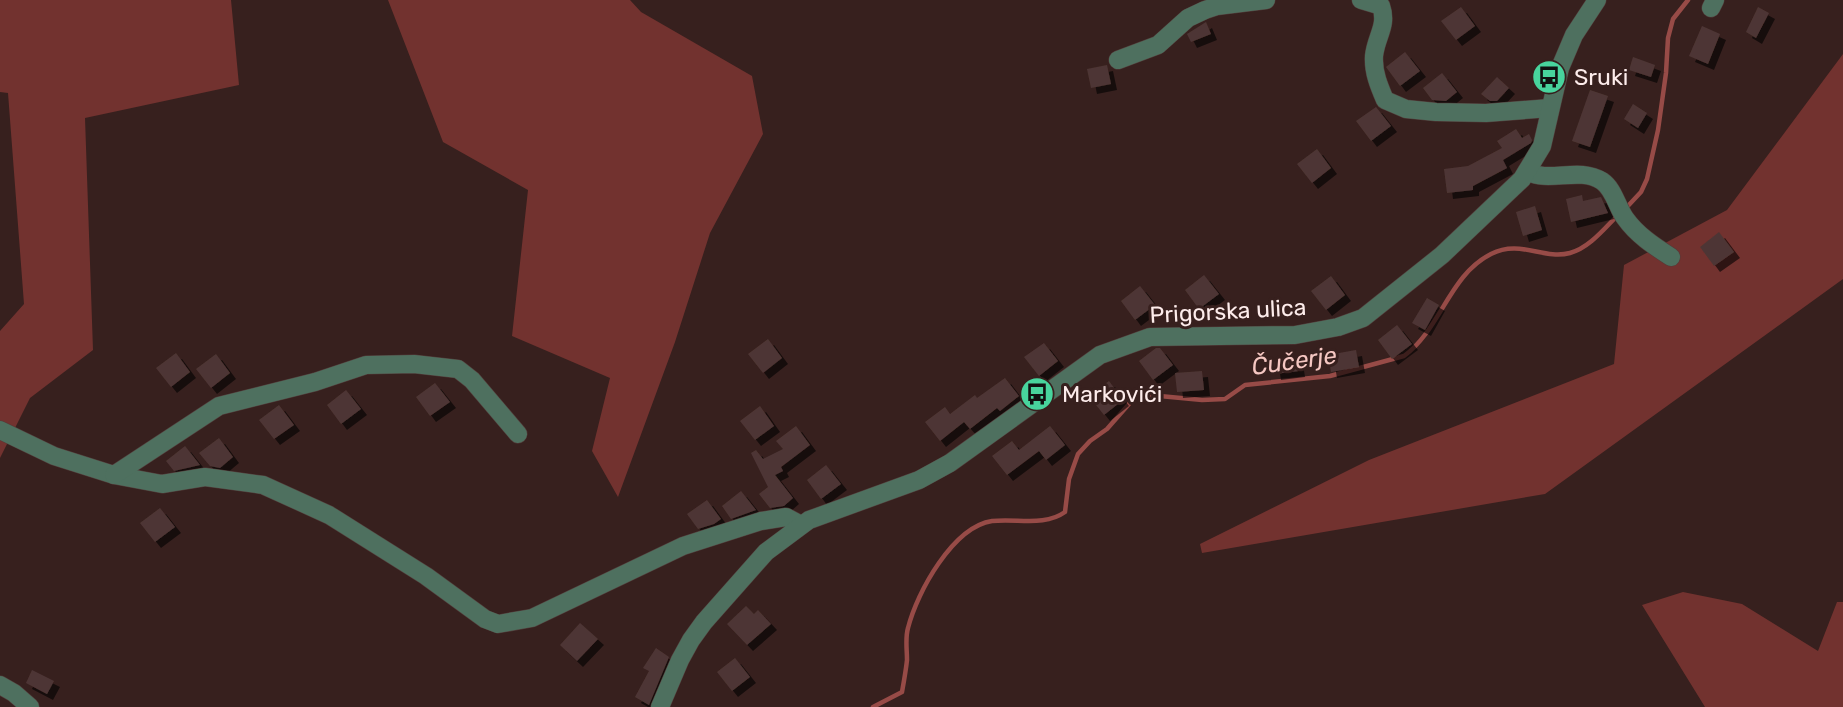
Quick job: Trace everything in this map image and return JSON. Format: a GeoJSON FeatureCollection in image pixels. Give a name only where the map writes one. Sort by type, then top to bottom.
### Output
{"type":"FeatureCollection","features":[{"type":"Feature","properties":{"kind":"street"},"geometry":{"type":"LineString","coordinates":[[1118,60],[1158,45],[1188,18],[1205,10],[1266,0]]}},
{"type":"Feature","properties":{"kind":"street"},"geometry":{"type":"LineString","coordinates":[[1361,0],[1385,3],[1385,17],[1374,55],[1376,81],[1385,100],[1406,109],[1436,112],[1486,113],[1550,108]]}},
{"type":"Feature","properties":{"kind":"street","name":"Prigorska ulica"},"geometry":{"type":"LineString","coordinates":[[660,707],[680,660],[704,622],[766,552],[801,525],[929,475],[950,463],[1100,355],[1150,337],[1295,335],[1338,327],[1363,318],[1442,255],[1504,197],[1527,171],[1542,146],[1560,68],[1574,35],[1597,0]]}},
{"type":"Feature","properties":{"kind":"street"},"geometry":{"type":"LineString","coordinates":[[1527,171],[1542,177],[1566,173],[1600,180],[1611,192],[1618,208],[1633,227],[1646,240],[1671,257]]}},
{"type":"Feature","properties":{"kind":"street"},"geometry":{"type":"LineString","coordinates":[[114,475],[219,406],[315,383],[366,365],[414,364],[458,369],[472,380],[518,434]]}},
{"type":"Feature","properties":{"kind":"street"},"geometry":{"type":"LineString","coordinates":[[0,429],[54,456],[114,475],[162,484],[205,477],[263,485],[329,515],[426,576],[485,619],[498,624],[532,618],[684,546],[761,521],[786,517],[801,525]]}},
{"type":"Feature","properties":{"kind":"street"},"geometry":{"type":"LineString","coordinates":[[0,685],[30,707]]}},
{"type":"Feature","properties":{"kind":"shaded area"},"geometry":{"type":"Polygon","coordinates":[[[0,0],[231,0],[239,85],[85,118],[93,350],[30,398],[0,458],[0,331],[24,304],[8,93],[0,92],[0,0]]]}},
{"type":"Feature","properties":{"kind":"shaded area"},"geometry":{"type":"Polygon","coordinates":[[[388,0],[630,0],[641,12],[752,76],[763,134],[710,233],[675,342],[618,497],[592,451],[610,378],[512,336],[528,190],[443,142],[388,0]]]}},
{"type":"Feature","properties":{"kind":"shaded area"},"geometry":{"type":"Polygon","coordinates":[[[1843,54],[1843,279],[1545,494],[1202,553],[1200,544],[1369,460],[1614,364],[1624,265],[1727,210],[1843,54]]]}},
{"type":"Feature","properties":{"kind":"shaded area"},"geometry":{"type":"Polygon","coordinates":[[[1683,592],[1742,604],[1818,651],[1837,602],[1843,602],[1843,707],[1705,707],[1642,605],[1683,592]]]}},
{"type":"Feature","properties":{"kind":"building"},"geometry":{"type":"Polygon","coordinates":[[[1461,7],[1475,26],[1456,40],[1441,21],[1461,7]]]}},
{"type":"Feature","properties":{"kind":"building"},"geometry":{"type":"Polygon","coordinates":[[[1758,7],[1769,13],[1756,38],[1746,32],[1758,7]]]}},
{"type":"Feature","properties":{"kind":"building"},"geometry":{"type":"Polygon","coordinates":[[[1206,22],[1211,34],[1191,42],[1187,34],[1206,22]]]}},
{"type":"Feature","properties":{"kind":"building"},"geometry":{"type":"Polygon","coordinates":[[[1702,26],[1720,34],[1708,64],[1689,56],[1702,26]]]}},
{"type":"Feature","properties":{"kind":"building"},"geometry":{"type":"Polygon","coordinates":[[[1405,52],[1420,71],[1400,86],[1386,67],[1405,52]]]}},
{"type":"Feature","properties":{"kind":"building"},"geometry":{"type":"Polygon","coordinates":[[[1633,57],[1655,65],[1651,77],[1629,70],[1633,57]]]}},
{"type":"Feature","properties":{"kind":"building"},"geometry":{"type":"Polygon","coordinates":[[[1107,65],[1111,84],[1091,88],[1087,69],[1107,65]]]}},
{"type":"Feature","properties":{"kind":"building"},"geometry":{"type":"Polygon","coordinates":[[[1442,73],[1457,92],[1446,101],[1432,100],[1423,88],[1442,73]]]}},
{"type":"Feature","properties":{"kind":"building"},"geometry":{"type":"Polygon","coordinates":[[[1497,77],[1509,88],[1497,101],[1490,101],[1481,94],[1497,77]]]}},
{"type":"Feature","properties":{"kind":"building"},"geometry":{"type":"Polygon","coordinates":[[[1590,90],[1608,96],[1590,147],[1572,141],[1590,90]]]}},
{"type":"Feature","properties":{"kind":"building"},"geometry":{"type":"Polygon","coordinates":[[[1633,104],[1647,113],[1638,128],[1624,119],[1633,104]]]}},
{"type":"Feature","properties":{"kind":"building"},"geometry":{"type":"Polygon","coordinates":[[[1376,107],[1391,126],[1371,141],[1356,121],[1376,107]]]}},
{"type":"Feature","properties":{"kind":"building"},"geometry":{"type":"Polygon","coordinates":[[[1516,129],[1522,138],[1529,134],[1532,140],[1503,160],[1507,168],[1473,186],[1473,190],[1447,193],[1444,169],[1468,166],[1502,148],[1497,141],[1516,129]]]}},
{"type":"Feature","properties":{"kind":"building"},"geometry":{"type":"Polygon","coordinates":[[[1317,149],[1331,168],[1312,183],[1297,164],[1317,149]]]}},
{"type":"Feature","properties":{"kind":"building"},"geometry":{"type":"Polygon","coordinates":[[[1582,195],[1583,201],[1601,197],[1608,213],[1571,222],[1566,199],[1582,195]]]}},
{"type":"Feature","properties":{"kind":"building"},"geometry":{"type":"Polygon","coordinates":[[[1535,206],[1542,230],[1523,236],[1516,212],[1535,206]]]}},
{"type":"Feature","properties":{"kind":"building"},"geometry":{"type":"Polygon","coordinates":[[[1719,232],[1734,252],[1714,266],[1700,247],[1719,232]]]}},
{"type":"Feature","properties":{"kind":"building"},"geometry":{"type":"Polygon","coordinates":[[[1204,275],[1219,294],[1199,309],[1185,290],[1204,275]]]}},
{"type":"Feature","properties":{"kind":"building"},"geometry":{"type":"Polygon","coordinates":[[[1331,276],[1345,295],[1326,310],[1311,291],[1331,276]]]}},
{"type":"Feature","properties":{"kind":"building"},"geometry":{"type":"Polygon","coordinates":[[[1140,286],[1155,305],[1135,320],[1121,301],[1140,286]]]}},
{"type":"Feature","properties":{"kind":"building"},"geometry":{"type":"Polygon","coordinates":[[[1427,298],[1439,305],[1425,330],[1412,323],[1427,298]]]}},
{"type":"Feature","properties":{"kind":"building"},"geometry":{"type":"Polygon","coordinates":[[[1397,325],[1412,344],[1392,359],[1378,340],[1397,325]]]}},
{"type":"Feature","properties":{"kind":"building"},"geometry":{"type":"Polygon","coordinates":[[[768,339],[782,358],[763,373],[748,354],[768,339]]]}},
{"type":"Feature","properties":{"kind":"building"},"geometry":{"type":"Polygon","coordinates":[[[1044,343],[1058,361],[1039,376],[1024,357],[1044,343]]]}},
{"type":"Feature","properties":{"kind":"building"},"geometry":{"type":"Polygon","coordinates":[[[1156,348],[1160,348],[1173,365],[1153,380],[1139,361],[1156,348]]]}},
{"type":"Feature","properties":{"kind":"building"},"geometry":{"type":"Polygon","coordinates":[[[1356,350],[1359,367],[1331,372],[1328,355],[1356,350]]]}},
{"type":"Feature","properties":{"kind":"building"},"geometry":{"type":"Polygon","coordinates":[[[176,353],[190,372],[171,387],[156,368],[176,353]]]}},
{"type":"Feature","properties":{"kind":"building"},"geometry":{"type":"Polygon","coordinates":[[[216,354],[230,373],[211,388],[196,369],[216,354]]]}},
{"type":"Feature","properties":{"kind":"building"},"geometry":{"type":"Polygon","coordinates":[[[1297,358],[1299,371],[1275,374],[1273,362],[1297,358]]]}},
{"type":"Feature","properties":{"kind":"building"},"geometry":{"type":"Polygon","coordinates":[[[1202,371],[1204,390],[1177,392],[1175,373],[1202,371]]]}},
{"type":"Feature","properties":{"kind":"building"},"geometry":{"type":"Polygon","coordinates":[[[1005,378],[1019,396],[1000,411],[997,408],[970,429],[964,422],[940,441],[925,422],[945,407],[950,414],[975,395],[977,398],[1005,378]]]}},
{"type":"Feature","properties":{"kind":"building"},"geometry":{"type":"Polygon","coordinates":[[[1109,381],[1123,400],[1104,415],[1089,396],[1109,381]]]}},
{"type":"Feature","properties":{"kind":"building"},"geometry":{"type":"Polygon","coordinates":[[[435,383],[450,402],[430,416],[416,397],[435,383]]]}},
{"type":"Feature","properties":{"kind":"building"},"geometry":{"type":"Polygon","coordinates":[[[346,390],[361,409],[341,424],[327,405],[346,390]]]}},
{"type":"Feature","properties":{"kind":"building"},"geometry":{"type":"Polygon","coordinates":[[[279,405],[294,425],[274,439],[259,420],[279,405]]]}},
{"type":"Feature","properties":{"kind":"building"},"geometry":{"type":"Polygon","coordinates":[[[760,406],[774,426],[755,440],[740,421],[760,406]]]}},
{"type":"Feature","properties":{"kind":"building"},"geometry":{"type":"Polygon","coordinates":[[[796,426],[810,445],[781,467],[783,471],[775,475],[793,498],[784,506],[770,508],[759,494],[768,487],[751,453],[756,450],[763,459],[783,449],[776,441],[796,426]]]}},
{"type":"Feature","properties":{"kind":"building"},"geometry":{"type":"Polygon","coordinates":[[[1050,426],[1065,445],[1046,460],[1039,451],[1007,475],[992,456],[1012,441],[1019,450],[1050,426]]]}},
{"type":"Feature","properties":{"kind":"building"},"geometry":{"type":"Polygon","coordinates":[[[219,438],[233,457],[220,468],[210,466],[199,453],[219,438]]]}},
{"type":"Feature","properties":{"kind":"building"},"geometry":{"type":"Polygon","coordinates":[[[185,446],[200,465],[174,471],[166,461],[185,446]]]}},
{"type":"Feature","properties":{"kind":"building"},"geometry":{"type":"Polygon","coordinates":[[[826,465],[841,484],[821,499],[807,480],[826,465]]]}},
{"type":"Feature","properties":{"kind":"building"},"geometry":{"type":"Polygon","coordinates":[[[741,491],[756,510],[731,519],[722,506],[741,491]]]}},
{"type":"Feature","properties":{"kind":"building"},"geometry":{"type":"Polygon","coordinates":[[[707,500],[721,519],[698,529],[687,514],[707,500]]]}},
{"type":"Feature","properties":{"kind":"building"},"geometry":{"type":"Polygon","coordinates":[[[160,508],[175,527],[155,542],[140,523],[160,508]]]}},
{"type":"Feature","properties":{"kind":"building"},"geometry":{"type":"Polygon","coordinates":[[[746,606],[754,614],[758,610],[771,624],[747,645],[727,624],[746,606]]]}},
{"type":"Feature","properties":{"kind":"building"},"geometry":{"type":"Polygon","coordinates":[[[580,623],[598,639],[577,661],[560,645],[580,623]]]}},
{"type":"Feature","properties":{"kind":"building"},"geometry":{"type":"Polygon","coordinates":[[[656,648],[669,657],[649,705],[635,697],[649,671],[643,668],[656,648]]]}},
{"type":"Feature","properties":{"kind":"building"},"geometry":{"type":"Polygon","coordinates":[[[735,658],[750,677],[732,691],[717,672],[735,658]]]}},
{"type":"Feature","properties":{"kind":"building"},"geometry":{"type":"Polygon","coordinates":[[[32,670],[54,681],[47,694],[26,683],[32,670]]]}},
{"type":"Feature","properties":{"kind":"waterway","name":"Čučerje"},"geometry":{"type":"LineString","coordinates":[[1626,208],[1641,192],[1647,179],[1658,130],[1668,38],[1673,19],[1688,0]]}},
{"type":"Feature","properties":{"kind":"waterway","name":"Čučerje"},"geometry":{"type":"LineString","coordinates":[[873,707],[902,692],[907,660],[907,632],[913,613],[928,580],[951,548],[964,535],[992,521],[1039,521],[1057,517],[1065,512],[1069,479],[1078,454],[1107,429],[1136,396],[1225,399],[1245,385],[1330,376],[1404,356],[1417,345],[1455,288],[1477,263],[1491,254],[1512,248],[1550,254],[1577,251],[1590,243],[1617,216]]}},
{"type":"Feature","properties":{"kind":"place","name":"Sruki"},"geometry":{"type":"Point","coordinates":[1549,77]}},
{"type":"Feature","properties":{"kind":"place","name":"Markovići"},"geometry":{"type":"Point","coordinates":[1037,394]}}]}
